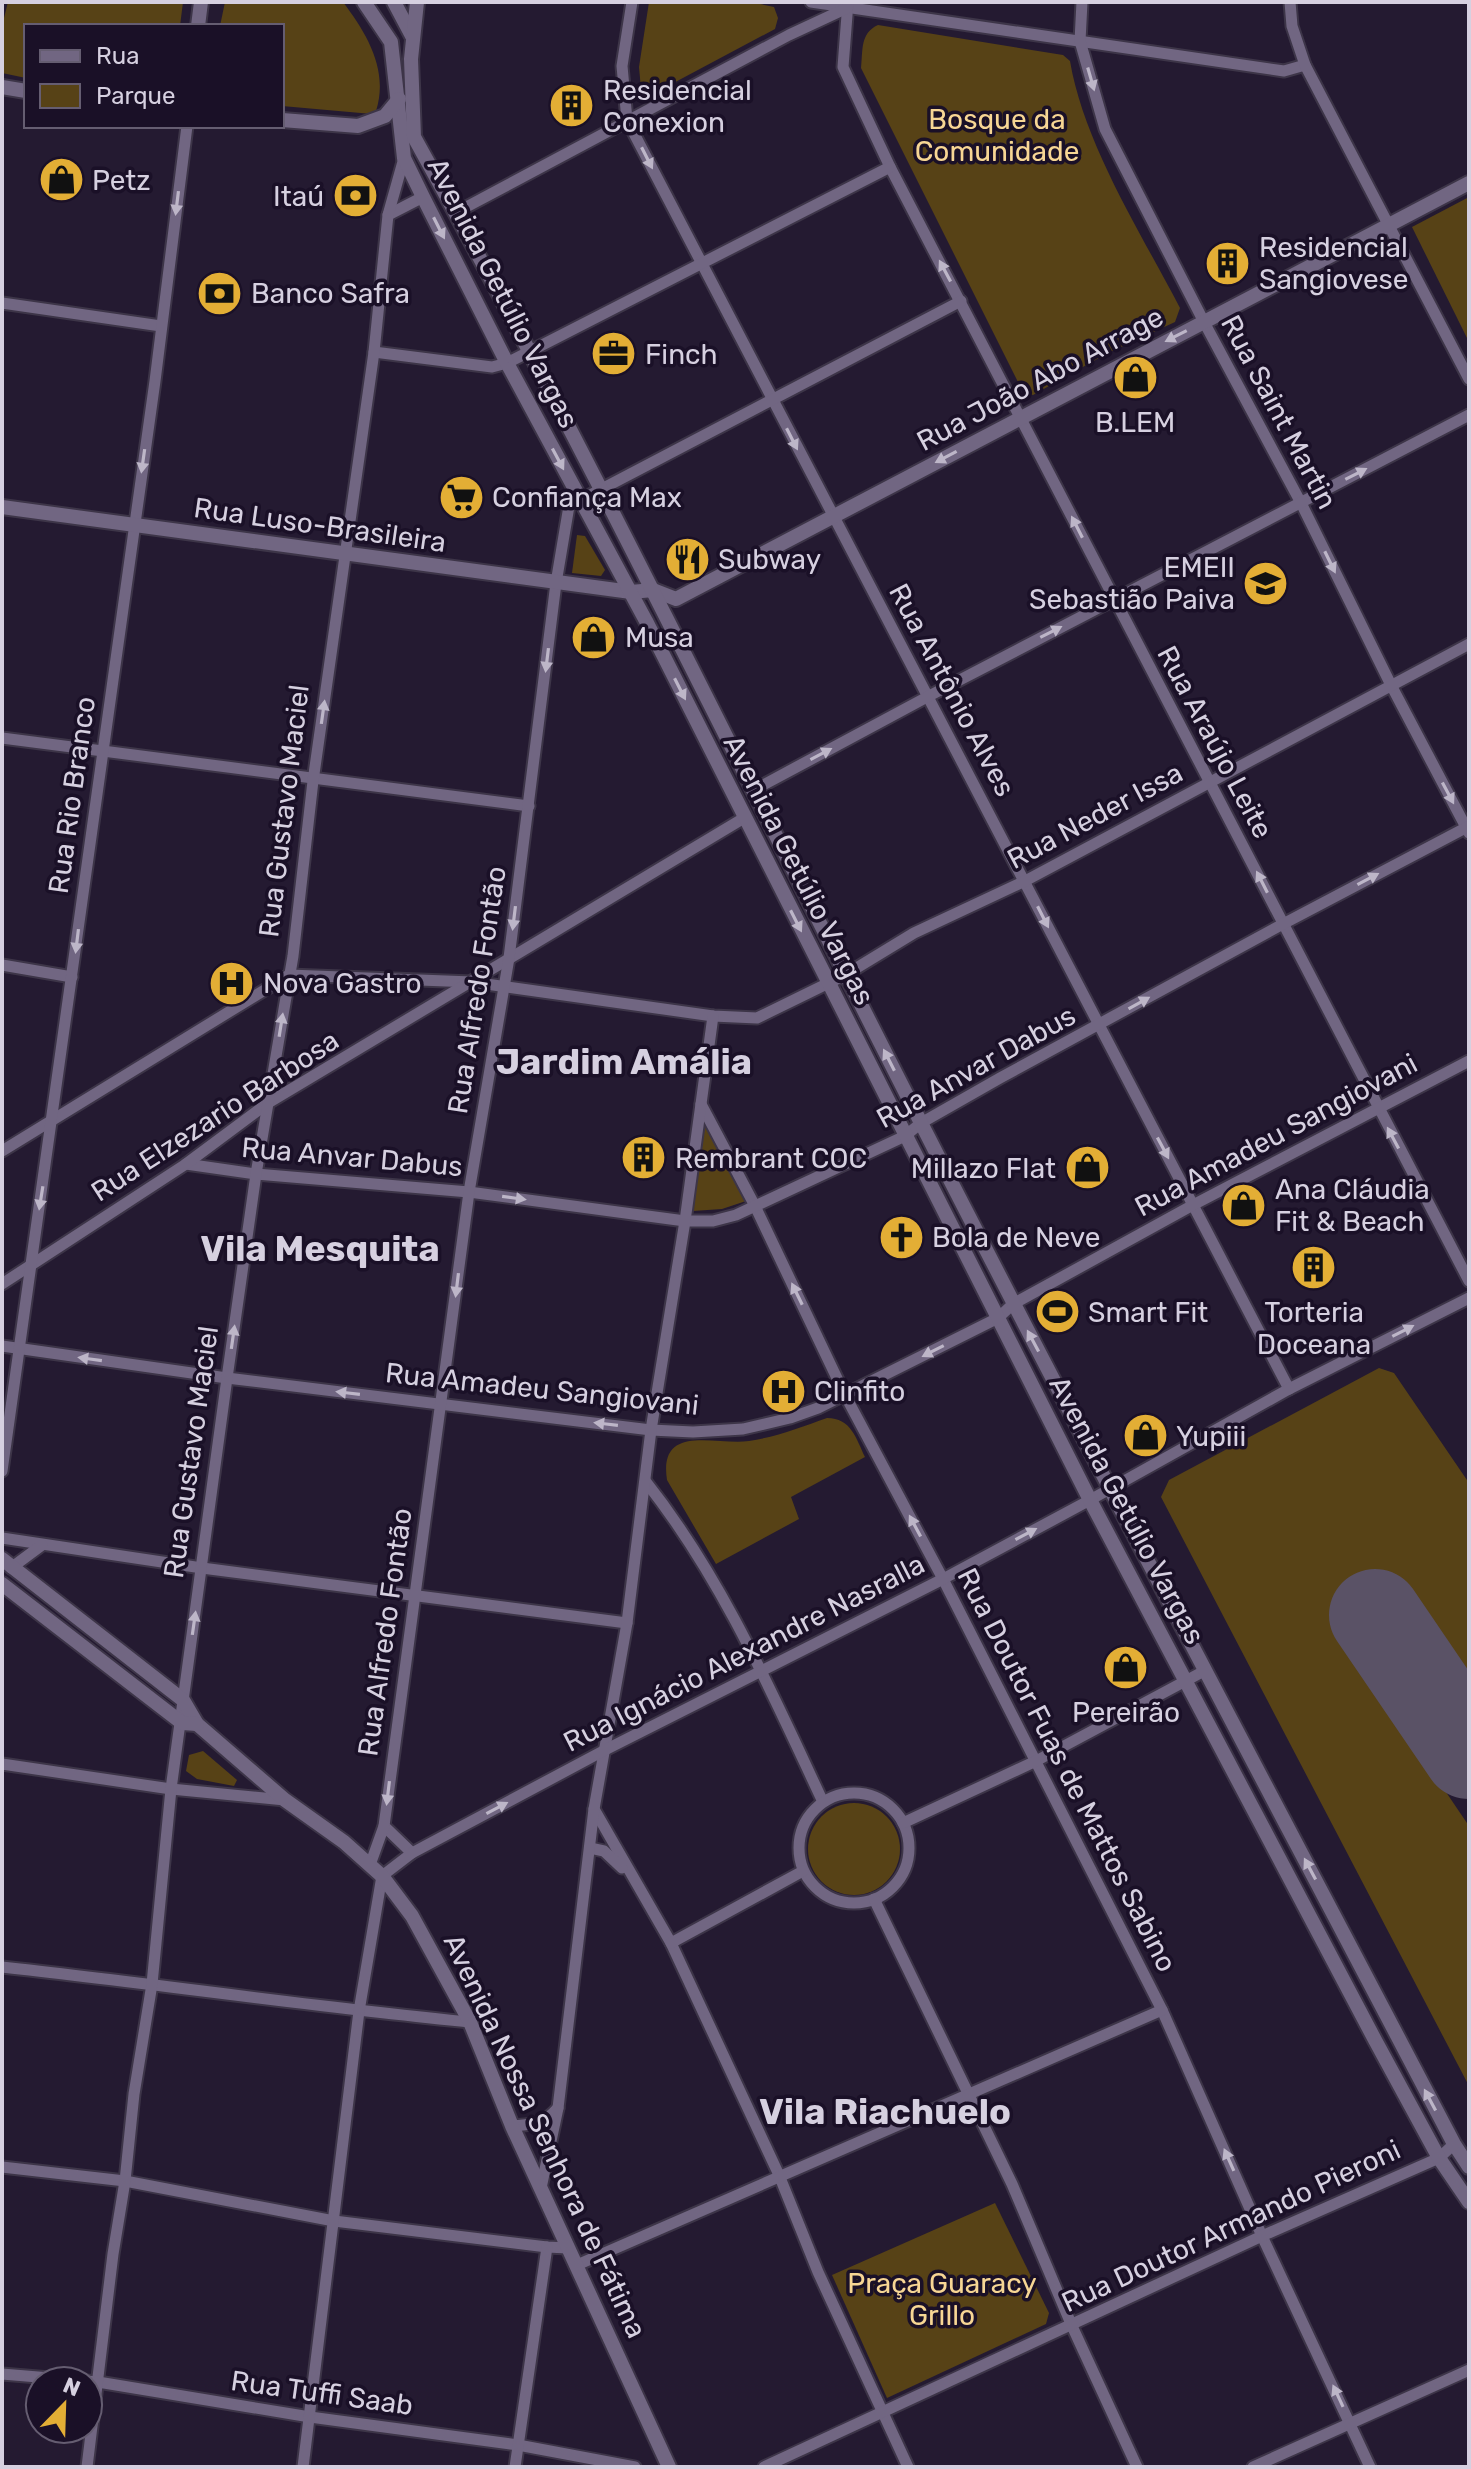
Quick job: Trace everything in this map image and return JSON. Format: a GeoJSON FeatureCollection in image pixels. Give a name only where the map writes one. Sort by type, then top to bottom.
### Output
{"type":"FeatureCollection","features":[{"type":"Feature","properties":{"kind":"main road"},"geometry":{"type":"LineString","coordinates":[[198,24],[201,2]]}},
{"type":"Feature","properties":{"kind":"main road"},"geometry":{"type":"LineString","coordinates":[[364,2],[391,42],[404,158]]}},
{"type":"Feature","properties":{"kind":"main road"},"geometry":{"type":"LineString","coordinates":[[394,2],[412,36]]}},
{"type":"Feature","properties":{"kind":"main road"},"geometry":{"type":"LineString","coordinates":[[414,137],[412,36],[417,2]]}},
{"type":"Feature","properties":{"kind":"main road"},"geometry":{"type":"LineString","coordinates":[[2,87],[24,91]]}},
{"type":"Feature","properties":{"kind":"main road"},"geometry":{"type":"LineString","coordinates":[[284,120],[358,126],[385,116],[399,99]]}},
{"type":"Feature","properties":{"kind":"main road","name":"Avenida Getúlio Vargas"},"geometry":{"type":"LineString","coordinates":[[414,137],[404,158],[507,363],[646,621],[1090,1500],[1439,2158],[1469,2202]]}},
{"type":"Feature","properties":{"kind":"main road","name":"Avenida Getúlio Vargas"},"geometry":{"type":"LineString","coordinates":[[414,137],[664,611],[1013,1304],[1454,2144],[1469,2167]]}},
{"type":"Feature","properties":{"kind":"main road","name":"Rua João Abo Arrage"},"geometry":{"type":"LineString","coordinates":[[646,621],[664,611],[676,599],[1469,183]]}},
{"type":"Feature","properties":{"kind":"main road","name":"Rua Luso-Brasileira"},"geometry":{"type":"LineString","coordinates":[[2,507],[631,592]]}},
{"type":"Feature","properties":{"kind":"main road"},"geometry":{"type":"LineString","coordinates":[[631,592],[653,590],[676,599]]}},
{"type":"Feature","properties":{"kind":"main road","name":"Avenida Nossa Senhora de Fátima"},"geometry":{"type":"LineString","coordinates":[[6,1564],[183,1700],[189,1724]]}},
{"type":"Feature","properties":{"kind":"main road","name":"Avenida Nossa Senhora de Fátima"},"geometry":{"type":"LineString","coordinates":[[2,1584],[344,1842],[376,1870],[412,1916],[470,2022],[512,2126],[669,2467]]}},
{"type":"Feature","properties":{"kind":"street","name":"Rua Antônio Alves"},"geometry":{"type":"LineString","coordinates":[[632,2],[622,66],[627,120],[1289,1389]]}},
{"type":"Feature","properties":{"kind":"street"},"geometry":{"type":"LineString","coordinates":[[811,2],[1284,71],[1305,65]]}},
{"type":"Feature","properties":{"kind":"street","name":"Rua Saint Martin"},"geometry":{"type":"LineString","coordinates":[[1082,2],[1080,41],[1105,129],[1468,829]]}},
{"type":"Feature","properties":{"kind":"street"},"geometry":{"type":"LineString","coordinates":[[1290,2],[1292,26],[1305,65],[1469,379]]}},
{"type":"Feature","properties":{"kind":"street"},"geometry":{"type":"LineString","coordinates":[[455,213],[848,5]]}},
{"type":"Feature","properties":{"kind":"street","name":"Rua Araújo Leite"},"geometry":{"type":"LineString","coordinates":[[848,5],[843,67],[890,167],[1469,1281]]}},
{"type":"Feature","properties":{"kind":"street","name":"Rua Rio Branco"},"geometry":{"type":"LineString","coordinates":[[2,1471],[53,1119],[187,128]]}},
{"type":"Feature","properties":{"kind":"street","name":"Rua Gustavo Maciel"},"geometry":{"type":"LineString","coordinates":[[183,1700],[256,1174],[289,975],[313,781],[374,352],[388,215],[404,158]]}},
{"type":"Feature","properties":{"kind":"street"},"geometry":{"type":"LineString","coordinates":[[374,352],[492,367],[507,363],[890,167]]}},
{"type":"Feature","properties":{"kind":"street"},"geometry":{"type":"LineString","coordinates":[[388,215],[423,197]]}},
{"type":"Feature","properties":{"kind":"street"},"geometry":{"type":"LineString","coordinates":[[581,501],[961,301]]}},
{"type":"Feature","properties":{"kind":"street"},"geometry":{"type":"LineString","coordinates":[[2,303],[161,326]]}},
{"type":"Feature","properties":{"kind":"street"},"geometry":{"type":"LineString","coordinates":[[752,791],[1469,415]]}},
{"type":"Feature","properties":{"kind":"street","name":"Rua Alfredo Fontão"},"geometry":{"type":"LineString","coordinates":[[303,2467],[376,1870],[469,1192],[509,958],[556,583],[569,506],[581,501]]}},
{"type":"Feature","properties":{"kind":"street","name":"Rua Neder Issa"},"geometry":{"type":"LineString","coordinates":[[289,975],[472,982],[713,1016],[757,1018],[845,975],[914,933],[1025,881],[1469,644]]}},
{"type":"Feature","properties":{"kind":"street"},"geometry":{"type":"LineString","coordinates":[[2,738],[313,781],[529,806]]}},
{"type":"Feature","properties":{"kind":"street","name":"Rua Elzezario Barbosa"},"geometry":{"type":"LineString","coordinates":[[2,1284],[186,1164],[268,1103],[744,818]]}},
{"type":"Feature","properties":{"kind":"street","name":"Rua Anvar Dabus"},"geometry":{"type":"LineString","coordinates":[[186,1164],[256,1174],[469,1192],[685,1221],[713,1221],[736,1215],[905,1136],[921,1123],[1283,924],[1468,829]]}},
{"type":"Feature","properties":{"kind":"street"},"geometry":{"type":"LineString","coordinates":[[2,965],[72,977]]}},
{"type":"Feature","properties":{"kind":"street"},"geometry":{"type":"LineString","coordinates":[[2,1151],[289,975]]}},
{"type":"Feature","properties":{"kind":"street"},"geometry":{"type":"LineString","coordinates":[[541,2188],[558,2108],[594,1809],[627,1623],[651,1430],[685,1221],[713,1016]]}},
{"type":"Feature","properties":{"kind":"street","name":"Rua Amadeu Sangiovani"},"geometry":{"type":"LineString","coordinates":[[2,1346],[227,1378],[651,1430],[693,1432],[743,1429],[804,1413],[998,1318],[1013,1304],[1193,1205],[1469,1061]]}},
{"type":"Feature","properties":{"kind":"street","name":"Rua Doutor Fuas de Mattos Sabino"},"geometry":{"type":"LineString","coordinates":[[701,1104],[755,1206],[845,1395],[943,1579],[1162,2010],[1262,2236],[1370,2467]]}},
{"type":"Feature","properties":{"kind":"street","name":"Rua Ignácio Alexandre Nasralla"},"geometry":{"type":"LineString","coordinates":[[376,1870],[943,1579],[1289,1389],[1469,1298]]}},
{"type":"Feature","properties":{"kind":"street"},"geometry":{"type":"LineString","coordinates":[[646,1482],[680,1525],[762,1671],[823,1802]]}},
{"type":"Feature","properties":{"kind":"street"},"geometry":{"type":"LineString","coordinates":[[2,1538],[202,1568],[627,1623]]}},
{"type":"Feature","properties":{"kind":"street"},"geometry":{"type":"LineString","coordinates":[[6,1564],[42,1545]]}},
{"type":"Feature","properties":{"kind":"street"},"geometry":{"type":"LineString","coordinates":[[903,1823],[1036,1761],[1206,1670]]}},
{"type":"Feature","properties":{"kind":"street"},"geometry":{"type":"LineString","coordinates":[[100,2365],[134,2094],[152,1984],[171,1789],[189,1724]]}},
{"type":"Feature","properties":{"kind":"street"},"geometry":{"type":"LineString","coordinates":[[2,1764],[171,1789],[285,1800]]}},
{"type":"Feature","properties":{"kind":"street"},"geometry":{"type":"LineString","coordinates":[[844,1793],[867,1794],[888,1805],[903,1823],[909,1845],[906,1867],[893,1886],[874,1899],[839,1901],[818,1890],[803,1871],[799,1838],[807,1817],[823,1802],[844,1793]]}},
{"type":"Feature","properties":{"kind":"street"},"geometry":{"type":"LineString","coordinates":[[594,1809],[671,1943],[779,2175],[818,2272],[908,2467]]}},
{"type":"Feature","properties":{"kind":"street"},"geometry":{"type":"LineString","coordinates":[[384,1826],[412,1853]]}},
{"type":"Feature","properties":{"kind":"street"},"geometry":{"type":"LineString","coordinates":[[590,1848],[608,1854],[632,1876]]}},
{"type":"Feature","properties":{"kind":"street"},"geometry":{"type":"LineString","coordinates":[[671,1943],[803,1871]]}},
{"type":"Feature","properties":{"kind":"street"},"geometry":{"type":"LineString","coordinates":[[874,1899],[1012,2184],[1072,2326],[1137,2467]]}},
{"type":"Feature","properties":{"kind":"street"},"geometry":{"type":"LineString","coordinates":[[2,1967],[470,2022]]}},
{"type":"Feature","properties":{"kind":"street"},"geometry":{"type":"LineString","coordinates":[[577,2265],[1162,2010]]}},
{"type":"Feature","properties":{"kind":"street"},"geometry":{"type":"LineString","coordinates":[[512,2126],[548,2120],[558,2108]]}},
{"type":"Feature","properties":{"kind":"street","name":"Rua Doutor Armando Pieroni"},"geometry":{"type":"LineString","coordinates":[[764,2467],[1262,2236],[1439,2158],[1454,2144]]}},
{"type":"Feature","properties":{"kind":"street"},"geometry":{"type":"LineString","coordinates":[[2,2167],[125,2181],[334,2221],[568,2248]]}},
{"type":"Feature","properties":{"kind":"street"},"geometry":{"type":"LineString","coordinates":[[515,2467],[547,2247]]}},
{"type":"Feature","properties":{"kind":"street"},"geometry":{"type":"LineString","coordinates":[[1253,2467],[1469,2370]]}},
{"type":"Feature","properties":{"kind":"street","name":"Rua Tuffi Saab"},"geometry":{"type":"LineString","coordinates":[[2,2374],[24,2376]]}},
{"type":"Feature","properties":{"kind":"street","name":"Rua Tuffi Saab"},"geometry":{"type":"LineString","coordinates":[[104,2383],[310,2417],[518,2445],[635,2467]]}},
{"type":"Feature","properties":{"kind":"street"},"geometry":{"type":"LineString","coordinates":[[87,2467],[90,2445]]}},
{"type":"Feature","properties":{"kind":"green space"},"geometry":{"type":"Polygon","coordinates":[[[8,2],[183,2],[180,24],[24,24],[24,78],[2,73],[2,26],[8,2]]]}},
{"type":"Feature","properties":{"kind":"green space"},"geometry":{"type":"Polygon","coordinates":[[[225,2],[343,2],[367,40],[378,67],[380,81],[376,111],[372,114],[284,106],[284,24],[220,24],[225,2]]]}},
{"type":"Feature","properties":{"kind":"green space"},"geometry":{"type":"Polygon","coordinates":[[[649,2],[751,2],[774,7],[778,18],[775,29],[651,95],[641,89],[639,67],[649,2]]]}},
{"type":"Feature","properties":{"kind":"green space","name":"Bosque da Comunidade"},"geometry":{"type":"Polygon","coordinates":[[[878,25],[1063,55],[1070,61],[1077,92],[1101,156],[1180,308],[1175,322],[1106,354],[1033,395],[1023,392],[861,68],[865,37],[878,25]]]}},
{"type":"Feature","properties":{"kind":"green space"},"geometry":{"type":"Polygon","coordinates":[[[1469,197],[1469,342],[1412,227],[1469,197]]]}},
{"type":"Feature","properties":{"kind":"green space"},"geometry":{"type":"Polygon","coordinates":[[[577,535],[585,536],[605,570],[601,576],[572,573],[577,535]]]}},
{"type":"Feature","properties":{"kind":"green space"},"geometry":{"type":"Polygon","coordinates":[[[705,1124],[746,1201],[722,1209],[693,1211],[705,1124]]]}},
{"type":"Feature","properties":{"kind":"green space"},"geometry":{"type":"Polygon","coordinates":[[[1379,1368],[1394,1373],[1469,1483],[1469,1681],[1404,1584],[1394,1578],[1338,1614],[1332,1624],[1469,1826],[1469,2086],[1161,1497],[1169,1480],[1379,1368]]]}},
{"type":"Feature","properties":{"kind":"green space"},"geometry":{"type":"Polygon","coordinates":[[[827,1418],[847,1425],[865,1457],[791,1497],[799,1519],[716,1564],[667,1480],[667,1462],[672,1450],[681,1443],[693,1441],[759,1439],[827,1418]]]}},
{"type":"Feature","properties":{"kind":"green space"},"geometry":{"type":"Polygon","coordinates":[[[203,1751],[237,1780],[234,1786],[197,1779],[186,1771],[189,1755],[203,1751]]]}},
{"type":"Feature","properties":{"kind":"green space"},"geometry":{"type":"Polygon","coordinates":[[[854,1803],[872,1806],[887,1816],[897,1831],[900,1849],[897,1867],[887,1882],[872,1892],[854,1895],[836,1892],[821,1882],[811,1867],[808,1849],[811,1831],[821,1816],[836,1806],[854,1803]]]}},
{"type":"Feature","properties":{"kind":"green space","name":"Praça Guaracy Grillo"},"geometry":{"type":"Polygon","coordinates":[[[995,2203],[1049,2313],[1046,2324],[887,2398],[832,2275],[995,2203]]]}},
{"type":"Feature","properties":{"kind":"runway"},"geometry":{"type":"LineString","coordinates":[[1375,1615],[1469,1753]]}},
{"type":"Feature","properties":{"kind":"place","name":"Residencial Conexion"},"geometry":{"type":"Point","coordinates":[572,106]}},
{"type":"Feature","properties":{"kind":"place","name":"Petz"},"geometry":{"type":"Point","coordinates":[61,180]}},
{"type":"Feature","properties":{"kind":"place","name":"Itaú"},"geometry":{"type":"Point","coordinates":[355,196]}},
{"type":"Feature","properties":{"kind":"place","name":"Residencial Sangiovese"},"geometry":{"type":"Point","coordinates":[1228,263]}},
{"type":"Feature","properties":{"kind":"place","name":"Banco Safra"},"geometry":{"type":"Point","coordinates":[220,293]}},
{"type":"Feature","properties":{"kind":"place","name":"Finch"},"geometry":{"type":"Point","coordinates":[614,354]}},
{"type":"Feature","properties":{"kind":"place","name":"B.LEM"},"geometry":{"type":"Point","coordinates":[1135,378]}},
{"type":"Feature","properties":{"kind":"place","name":"Confiança Max"},"geometry":{"type":"Point","coordinates":[461,497]}},
{"type":"Feature","properties":{"kind":"place","name":"Subway"},"geometry":{"type":"Point","coordinates":[687,559]}},
{"type":"Feature","properties":{"kind":"place","name":"EMEII Sebastião Paiva"},"geometry":{"type":"Point","coordinates":[1266,583]}},
{"type":"Feature","properties":{"kind":"place","name":"Musa"},"geometry":{"type":"Point","coordinates":[594,637]}},
{"type":"Feature","properties":{"kind":"place","name":"Nova Gastro"},"geometry":{"type":"Point","coordinates":[232,983]}},
{"type":"Feature","properties":{"kind":"place","name":"Rembrant COC"},"geometry":{"type":"Point","coordinates":[644,1158]}},
{"type":"Feature","properties":{"kind":"place","name":"Millazo FIat"},"geometry":{"type":"Point","coordinates":[1087,1168]}},
{"type":"Feature","properties":{"kind":"place","name":"Ana Cláudia Fit & Beach"},"geometry":{"type":"Point","coordinates":[1244,1205]}},
{"type":"Feature","properties":{"kind":"place","name":"Bola de Neve"},"geometry":{"type":"Point","coordinates":[901,1237]}},
{"type":"Feature","properties":{"kind":"place","name":"Torteria Doceana"},"geometry":{"type":"Point","coordinates":[1314,1268]}},
{"type":"Feature","properties":{"kind":"place","name":"Smart Fit"},"geometry":{"type":"Point","coordinates":[1057,1312]}},
{"type":"Feature","properties":{"kind":"place","name":"Clinfito"},"geometry":{"type":"Point","coordinates":[783,1391]}},
{"type":"Feature","properties":{"kind":"place","name":"Yupiii"},"geometry":{"type":"Point","coordinates":[1145,1436]}},
{"type":"Feature","properties":{"kind":"place","name":"Pereirão"},"geometry":{"type":"Point","coordinates":[1126,1668]}},
{"type":"Feature","properties":{"kind":"district","name":"Jardim Amália"},"geometry":{"type":"Point","coordinates":[624,1061]}},
{"type":"Feature","properties":{"kind":"district","name":"Vila Mesquita"},"geometry":{"type":"Point","coordinates":[320,1248]}},
{"type":"Feature","properties":{"kind":"district","name":"Vila Riachuelo"},"geometry":{"type":"Point","coordinates":[885,2111]}}]}
